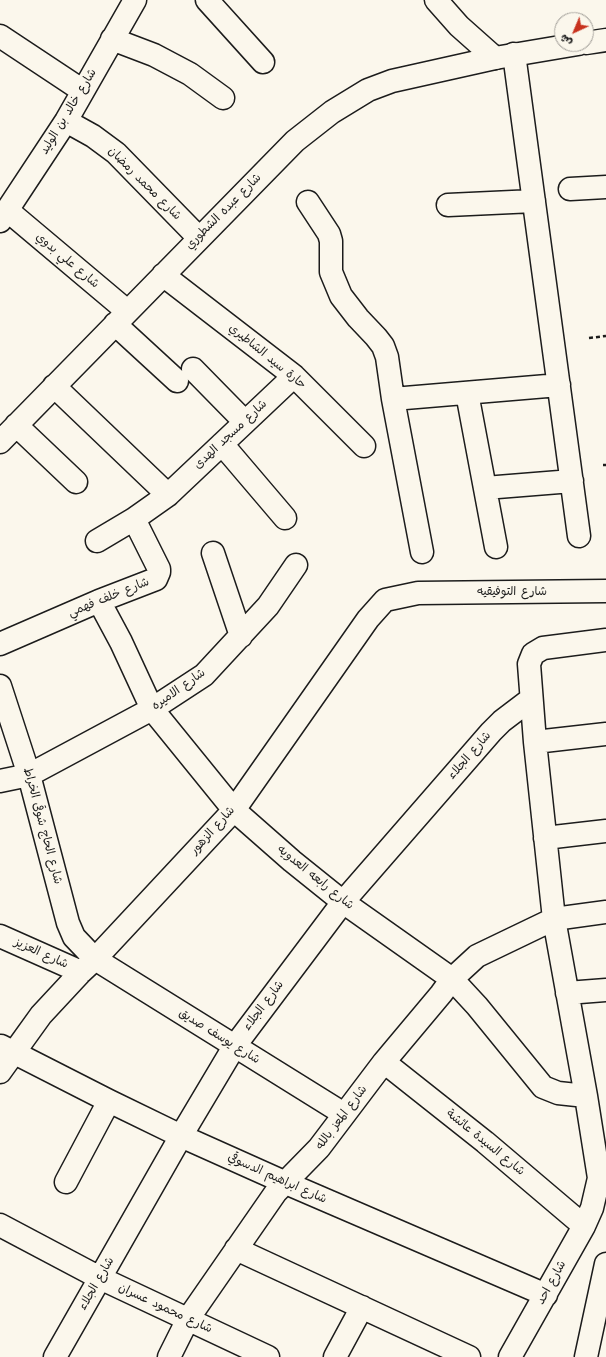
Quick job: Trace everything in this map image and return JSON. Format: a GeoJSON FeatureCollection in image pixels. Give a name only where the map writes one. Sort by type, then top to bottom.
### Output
{"type":"FeatureCollection","features":[{"type":"Feature","properties":{"kind":"street","name":"شارع خالد بن الوليد"},"geometry":{"type":"LineString","coordinates":[[3,215],[66,121],[135,0]]}},
{"type":"Feature","properties":{"kind":"street"},"geometry":{"type":"LineString","coordinates":[[207,0],[263,62]]}},
{"type":"Feature","properties":{"kind":"street"},"geometry":{"type":"LineString","coordinates":[[436,0],[459,26],[504,56],[534,201],[579,536]]}},
{"type":"Feature","properties":{"kind":"street"},"geometry":{"type":"LineString","coordinates":[[0,36],[83,91]]}},
{"type":"Feature","properties":{"kind":"street"},"geometry":{"type":"LineString","coordinates":[[112,40],[154,55],[190,74],[223,98]]}},
{"type":"Feature","properties":{"kind":"street"},"geometry":{"type":"LineString","coordinates":[[594,42],[606,40]]}},
{"type":"Feature","properties":{"kind":"street","name":"شارع عبده الشطوري"},"geometry":{"type":"LineString","coordinates":[[0,442],[295,141],[332,112],[368,90],[392,81],[504,56],[554,48]]}},
{"type":"Feature","properties":{"kind":"street","name":"شارع محمد رمضان"},"geometry":{"type":"LineString","coordinates":[[66,121],[93,136],[116,153],[199,238]]}},
{"type":"Feature","properties":{"kind":"street"},"geometry":{"type":"LineString","coordinates":[[570,188],[606,187]]}},
{"type":"Feature","properties":{"kind":"street"},"geometry":{"type":"LineString","coordinates":[[448,205],[534,201]]}},
{"type":"Feature","properties":{"kind":"street"},"geometry":{"type":"LineString","coordinates":[[308,202],[329,234],[331,241],[331,272],[341,296],[348,308],[383,346],[387,357],[393,399],[422,552]]}},
{"type":"Feature","properties":{"kind":"street","name":"شارع علي بدوي"},"geometry":{"type":"LineString","coordinates":[[3,215],[121,317],[185,375],[245,422]]}},
{"type":"Feature","properties":{"kind":"street","name":"حارة سيد الشاطيري"},"geometry":{"type":"LineString","coordinates":[[163,275],[294,376],[364,446]]}},
{"type":"Feature","properties":{"kind":"street","name":"شارع مسجد الهدى"},"geometry":{"type":"LineString","coordinates":[[97,541],[134,519],[168,495],[294,376]]}},
{"type":"Feature","properties":{"kind":"street"},"geometry":{"type":"LineString","coordinates":[[393,399],[559,385]]}},
{"type":"Feature","properties":{"kind":"street"},"geometry":{"type":"LineString","coordinates":[[54,386],[168,495]]}},
{"type":"Feature","properties":{"kind":"street"},"geometry":{"type":"LineString","coordinates":[[467,393],[496,547]]}},
{"type":"Feature","properties":{"kind":"street"},"geometry":{"type":"LineString","coordinates":[[16,425],[76,482]]}},
{"type":"Feature","properties":{"kind":"street"},"geometry":{"type":"LineString","coordinates":[[222,444],[285,518]]}},
{"type":"Feature","properties":{"kind":"street"},"geometry":{"type":"LineString","coordinates":[[485,488],[572,481]]}},
{"type":"Feature","properties":{"kind":"street","name":"شارع خلف فهمي"},"geometry":{"type":"LineString","coordinates":[[0,644],[100,601],[156,579],[159,569],[134,519]]}},
{"type":"Feature","properties":{"kind":"street"},"geometry":{"type":"LineString","coordinates":[[213,553],[241,636]]}},
{"type":"Feature","properties":{"kind":"street","name":"شارع الاميره"},"geometry":{"type":"LineString","coordinates":[[0,781],[29,775],[152,709],[204,675],[268,606],[296,564]]}},
{"type":"Feature","properties":{"kind":"street","name":"شارع التوفيقيه"},"geometry":{"type":"LineString","coordinates":[[418,593],[606,591]]}},
{"type":"Feature","properties":{"kind":"street","name":"شارع الزهور"},"geometry":{"type":"LineString","coordinates":[[0,1072],[7,1049],[41,1016],[234,810],[368,619],[386,600],[418,593]]}},
{"type":"Feature","properties":{"kind":"street","name":"شارع رابعه العدويه"},"geometry":{"type":"LineString","coordinates":[[100,601],[152,709],[234,810],[292,861],[343,902],[452,979],[477,1006],[543,1087],[558,1093],[586,1096]]}},
{"type":"Feature","properties":{"kind":"street"},"geometry":{"type":"LineString","coordinates":[[594,1214],[602,1178],[554,919],[535,742],[529,664],[533,654],[543,648],[606,640]]}},
{"type":"Feature","properties":{"kind":"street","name":"شارع الحاج شوقى الخراط"},"geometry":{"type":"LineString","coordinates":[[0,686],[29,775],[68,923],[88,965]]}},
{"type":"Feature","properties":{"kind":"street","name":"شارع الجلاء"},"geometry":{"type":"LineString","coordinates":[[55,1357],[181,1136],[234,1047],[343,902],[491,732],[502,721],[531,698]]}},
{"type":"Feature","properties":{"kind":"street"},"geometry":{"type":"LineString","coordinates":[[535,742],[606,734]]}},
{"type":"Feature","properties":{"kind":"street"},"geometry":{"type":"LineString","coordinates":[[545,838],[606,831]]}},
{"type":"Feature","properties":{"kind":"street","name":"شارع المعز بالله"},"geometry":{"type":"LineString","coordinates":[[169,1357],[188,1319],[276,1192],[319,1148],[384,1062],[452,979],[477,956],[554,919],[606,912]]}},
{"type":"Feature","properties":{"kind":"street","name":"شارع العزيز"},"geometry":{"type":"LineString","coordinates":[[0,936],[88,965]]}},
{"type":"Feature","properties":{"kind":"street","name":"شارع يوسف صديق"},"geometry":{"type":"LineString","coordinates":[[88,965],[234,1047],[344,1114]]}},
{"type":"Feature","properties":{"kind":"street"},"geometry":{"type":"LineString","coordinates":[[567,993],[606,990]]}},
{"type":"Feature","properties":{"kind":"street","name":"شارع ابراهيم الدسوقي"},"geometry":{"type":"LineString","coordinates":[[7,1049],[181,1136],[546,1295]]}},
{"type":"Feature","properties":{"kind":"street","name":"شارع السيدة عائشة"},"geometry":{"type":"LineString","coordinates":[[384,1062],[485,1142],[594,1214]]}},
{"type":"Feature","properties":{"kind":"street"},"geometry":{"type":"LineString","coordinates":[[66,1182],[109,1101]]}},
{"type":"Feature","properties":{"kind":"street","name":"شارع احد"},"geometry":{"type":"LineString","coordinates":[[510,1357],[594,1214]]}},
{"type":"Feature","properties":{"kind":"street","name":"شارع محمود عسران"},"geometry":{"type":"LineString","coordinates":[[0,1225],[100,1278],[268,1357]]}},
{"type":"Feature","properties":{"kind":"street"},"geometry":{"type":"LineString","coordinates":[[236,1249],[469,1357]]}},
{"type":"Feature","properties":{"kind":"street"},"geometry":{"type":"LineString","coordinates":[[586,1357],[606,1264]]}},
{"type":"Feature","properties":{"kind":"street"},"geometry":{"type":"LineString","coordinates":[[335,1357],[362,1307]]}},
{"type":"Feature","properties":{"kind":"path"},"geometry":{"type":"LineString","coordinates":[[590,338],[606,336]]}}]}
